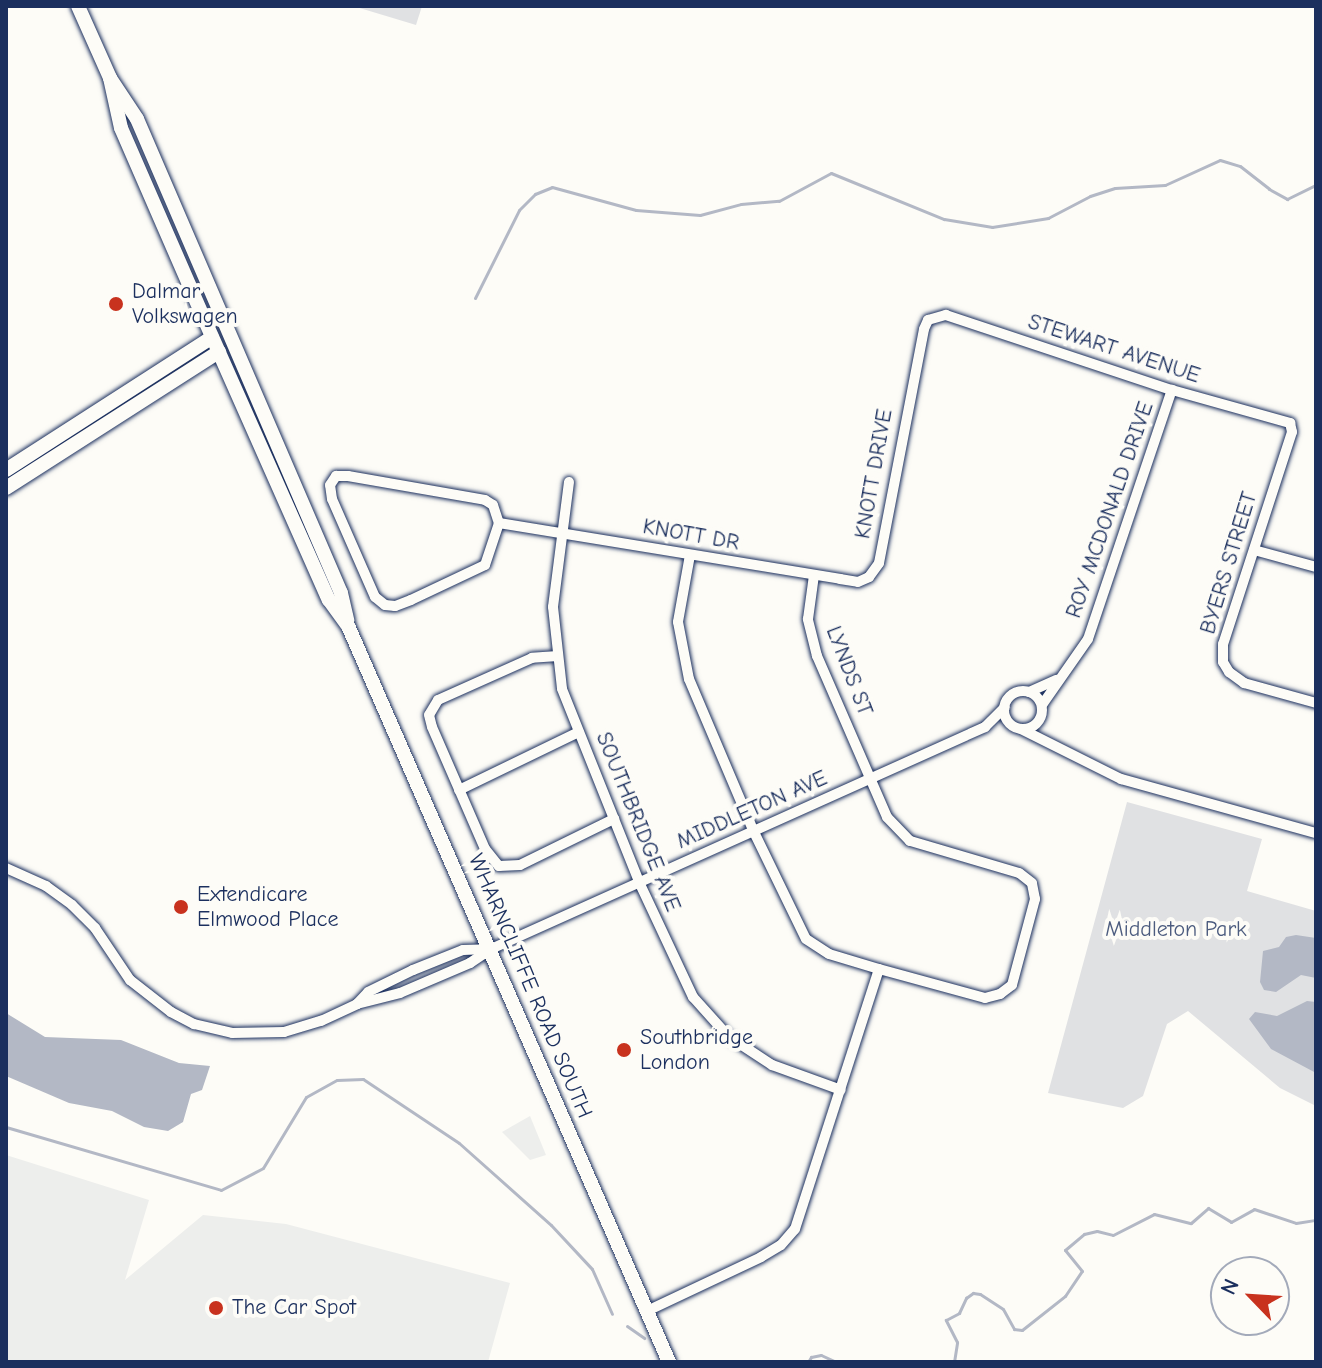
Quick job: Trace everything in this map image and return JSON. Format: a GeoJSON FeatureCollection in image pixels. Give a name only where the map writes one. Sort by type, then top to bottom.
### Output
{"type":"FeatureCollection","features":[{"type":"Feature","properties":{"kind":"main road","name":"WHARNCLIFFE ROAD SOUTH"},"geometry":{"type":"LineString","coordinates":[[78,6],[110,78],[137,119],[232,336],[341,593],[349,628],[669,1362]]}},
{"type":"Feature","properties":{"kind":"main road","name":"WHARNCLIFFE ROAD SOUTH"},"geometry":{"type":"LineString","coordinates":[[110,78],[121,128],[329,600],[349,628]]}},
{"type":"Feature","properties":{"kind":"main road"},"geometry":{"type":"LineString","coordinates":[[6,470],[212,337]]}},
{"type":"Feature","properties":{"kind":"main road"},"geometry":{"type":"LineString","coordinates":[[6,488],[219,352]]}},
{"type":"Feature","properties":{"kind":"street","name":"STEWART AVENUE"},"geometry":{"type":"LineString","coordinates":[[928,320],[946,315],[1172,390],[1290,423]]}},
{"type":"Feature","properties":{"kind":"street","name":"KNOTT DRIVE"},"geometry":{"type":"LineString","coordinates":[[814,575],[858,582],[875,572],[911,384],[928,320]]}},
{"type":"Feature","properties":{"kind":"street","name":"ROY MCDONALD DRIVE"},"geometry":{"type":"LineString","coordinates":[[1042,705],[1056,680],[1088,639],[1172,390]]}},
{"type":"Feature","properties":{"kind":"street","name":"BYERS STREET"},"geometry":{"type":"LineString","coordinates":[[1290,423],[1292,432],[1223,644],[1223,662],[1229,672],[1244,683],[1316,703]]}},
{"type":"Feature","properties":{"kind":"street"},"geometry":{"type":"LineString","coordinates":[[336,476],[348,476],[485,500],[493,505],[499,523],[485,565],[411,600],[395,606],[385,605],[375,597],[332,499],[330,485],[336,476]]}},
{"type":"Feature","properties":{"kind":"street","name":"SOUTHBRIDGE AVE"},"geometry":{"type":"LineString","coordinates":[[569,482],[553,607],[562,689],[640,884],[693,997],[728,1036],[772,1065],[841,1090]]}},
{"type":"Feature","properties":{"kind":"street","name":"KNOTT DR"},"geometry":{"type":"LineString","coordinates":[[499,523],[814,575]]}},
{"type":"Feature","properties":{"kind":"street"},"geometry":{"type":"LineString","coordinates":[[1254,550],[1316,567]]}},
{"type":"Feature","properties":{"kind":"street","name":"LYNDS ST"},"geometry":{"type":"LineString","coordinates":[[690,555],[678,622],[689,679],[753,830],[806,939],[829,954],[879,969],[985,998],[1000,994],[1012,985],[1035,899],[1032,883],[1019,873],[910,841],[887,817],[817,656],[808,619],[814,575]]}},
{"type":"Feature","properties":{"kind":"street"},"geometry":{"type":"LineString","coordinates":[[558,656],[518,663],[438,700],[431,707],[432,727],[491,860],[507,868],[520,865],[614,819]]}},
{"type":"Feature","properties":{"kind":"street"},"geometry":{"type":"LineString","coordinates":[[985,727],[1016,692],[1029,692],[1056,680]]}},
{"type":"Feature","properties":{"kind":"street"},"geometry":{"type":"LineString","coordinates":[[1029,692],[1042,705],[1045,739]]}},
{"type":"Feature","properties":{"kind":"street"},"geometry":{"type":"LineString","coordinates":[[1005,707],[1005,715],[1018,728],[1121,779],[1316,833]]}},
{"type":"Feature","properties":{"kind":"street"},"geometry":{"type":"LineString","coordinates":[[985,727],[1033,726],[1041,717]]}},
{"type":"Feature","properties":{"kind":"street","name":"MIDDLETON AVE"},"geometry":{"type":"LineString","coordinates":[[491,949],[985,727]]}},
{"type":"Feature","properties":{"kind":"street"},"geometry":{"type":"LineString","coordinates":[[459,790],[579,732]]}},
{"type":"Feature","properties":{"kind":"street"},"geometry":{"type":"LineString","coordinates":[[6,868],[46,886],[72,905],[95,928],[121,970],[159,1005],[194,1024],[232,1033],[271,1034],[309,1026],[357,1004],[400,993],[470,963],[491,949]]}},
{"type":"Feature","properties":{"kind":"street"},"geometry":{"type":"LineString","coordinates":[[357,1004],[368,992],[413,970],[463,950],[491,949]]}},
{"type":"Feature","properties":{"kind":"street"},"geometry":{"type":"LineString","coordinates":[[647,1311],[761,1257],[781,1245],[795,1229],[879,969]]}},
{"type":"Feature","properties":{"kind":"shaded area"},"geometry":{"type":"Polygon","coordinates":[[[1286,937],[1316,938],[1316,978],[1301,975],[1276,992],[1264,990],[1260,982],[1263,951],[1279,947],[1286,937]]]}},
{"type":"Feature","properties":{"kind":"shaded area"},"geometry":{"type":"Polygon","coordinates":[[[1307,1001],[1316,1002],[1316,1073],[1271,1049],[1249,1019],[1255,1012],[1277,1016],[1307,1001]]]}},
{"type":"Feature","properties":{"kind":"shaded area"},"geometry":{"type":"Polygon","coordinates":[[[6,1013],[45,1037],[121,1040],[179,1063],[210,1066],[202,1090],[191,1094],[183,1122],[168,1131],[144,1127],[112,1111],[69,1103],[6,1076],[6,1013]]]}},
{"type":"Feature","properties":{"kind":"shaded area"},"geometry":{"type":"Polygon","coordinates":[[[530,1116],[546,1155],[530,1160],[502,1132],[530,1116]]]}},
{"type":"Feature","properties":{"kind":"shaded area"},"geometry":{"type":"Polygon","coordinates":[[[6,1155],[149,1200],[125,1280],[203,1215],[286,1224],[510,1283],[488,1362],[6,1362],[6,1155]]]}},
{"type":"Feature","properties":{"kind":"green space"},"geometry":{"type":"Polygon","coordinates":[[[353,6],[422,6],[416,25],[353,6]]]}},
{"type":"Feature","properties":{"kind":"green space","name":"Middleton Park"},"geometry":{"type":"Polygon","coordinates":[[[1127,802],[1262,839],[1247,891],[1316,911],[1316,1106],[1280,1088],[1188,1011],[1167,1024],[1143,1096],[1123,1108],[1048,1093],[1127,802]]]}},
{"type":"Feature","properties":{"kind":"waterway"},"geometry":{"type":"LineString","coordinates":[[475,298],[519,210],[535,194],[552,187],[636,210],[700,215],[741,204],[779,201],[831,173],[944,219],[992,227],[1048,218],[1090,196],[1115,188],[1165,185],[1220,160],[1240,166],[1287,199],[1316,185]]}},
{"type":"Feature","properties":{"kind":"waterway"},"geometry":{"type":"LineString","coordinates":[[6,1127],[221,1190],[263,1168],[306,1097],[337,1080],[363,1079],[459,1143],[551,1225],[592,1269],[612,1314]]}},
{"type":"Feature","properties":{"kind":"waterway"},"geometry":{"type":"LineString","coordinates":[[1316,1203],[1316,1217]]}},
{"type":"Feature","properties":{"kind":"waterway"},"geometry":{"type":"LineString","coordinates":[[954,1362],[957,1342],[946,1320],[959,1313],[966,1298],[973,1293],[980,1294],[1003,1309],[1014,1329],[1022,1330],[1065,1296],[1082,1271],[1065,1250],[1084,1234],[1097,1231],[1113,1235],[1154,1214],[1191,1223],[1208,1208],[1231,1222],[1254,1209],[1296,1223],[1316,1220]]}},
{"type":"Feature","properties":{"kind":"waterway"},"geometry":{"type":"LineString","coordinates":[[627,1326],[644,1338]]}},
{"type":"Feature","properties":{"kind":"waterway"},"geometry":{"type":"LineString","coordinates":[[808,1362],[811,1357],[821,1355],[836,1362]]}},
{"type":"Feature","properties":{"kind":"place","name":"Dalmar Volkswagen"},"geometry":{"type":"Point","coordinates":[116,304]}},
{"type":"Feature","properties":{"kind":"place","name":"Extendicare Elmwood Place"},"geometry":{"type":"Point","coordinates":[181,907]}},
{"type":"Feature","properties":{"kind":"place","name":"Southbridge London"},"geometry":{"type":"Point","coordinates":[624,1050]}},
{"type":"Feature","properties":{"kind":"place","name":"The Car Spot"},"geometry":{"type":"Point","coordinates":[216,1308]}}]}
